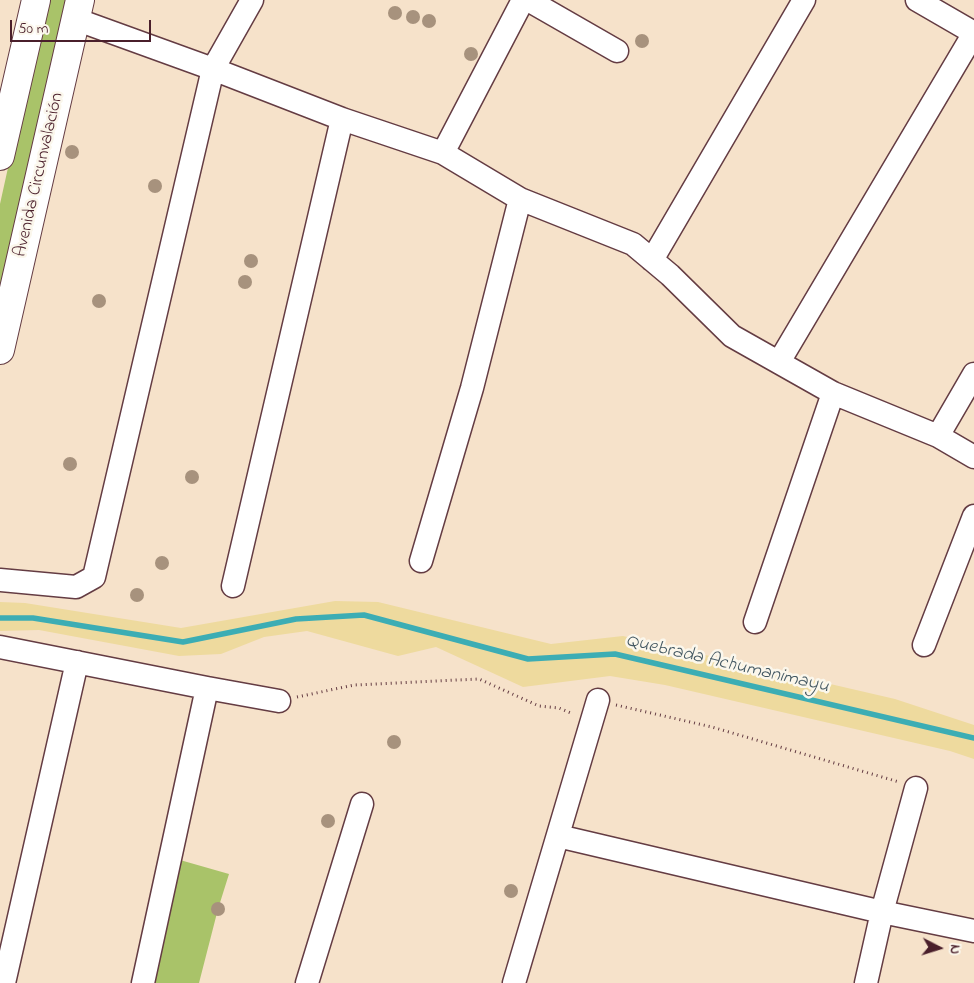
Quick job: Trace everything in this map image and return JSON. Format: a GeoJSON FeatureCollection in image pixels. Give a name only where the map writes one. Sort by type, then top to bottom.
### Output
{"type":"FeatureCollection","features":[{"type":"Feature","properties":{"kind":"main road"},"geometry":{"type":"LineString","coordinates":[[0,156],[36,0]]}},
{"type":"Feature","properties":{"kind":"main road","name":"Avenida Circunvalación"},"geometry":{"type":"LineString","coordinates":[[0,350],[77,9]]}},
{"type":"Feature","properties":{"kind":"street"},"geometry":{"type":"LineString","coordinates":[[0,580],[76,587],[94,577],[213,69],[252,0]]}},
{"type":"Feature","properties":{"kind":"street"},"geometry":{"type":"LineString","coordinates":[[442,153],[523,0]]}},
{"type":"Feature","properties":{"kind":"street"},"geometry":{"type":"LineString","coordinates":[[528,0],[617,51]]}},
{"type":"Feature","properties":{"kind":"street"},"geometry":{"type":"LineString","coordinates":[[652,260],[804,0]]}},
{"type":"Feature","properties":{"kind":"street"},"geometry":{"type":"LineString","coordinates":[[779,362],[974,33],[917,0]]}},
{"type":"Feature","properties":{"kind":"street"},"geometry":{"type":"LineString","coordinates":[[77,9],[213,69],[342,119],[442,153],[520,199],[634,244],[670,275],[732,336],[833,393],[938,436],[974,457]]}},
{"type":"Feature","properties":{"kind":"street"},"geometry":{"type":"LineString","coordinates":[[233,586],[342,119]]}},
{"type":"Feature","properties":{"kind":"street"},"geometry":{"type":"LineString","coordinates":[[421,561],[472,388],[520,199]]}},
{"type":"Feature","properties":{"kind":"street"},"geometry":{"type":"LineString","coordinates":[[938,436],[974,374]]}},
{"type":"Feature","properties":{"kind":"street"},"geometry":{"type":"LineString","coordinates":[[755,622],[833,393]]}},
{"type":"Feature","properties":{"kind":"street"},"geometry":{"type":"LineString","coordinates":[[924,646],[974,516]]}},
{"type":"Feature","properties":{"kind":"street"},"geometry":{"type":"LineString","coordinates":[[0,647],[279,700]]}},
{"type":"Feature","properties":{"kind":"street"},"geometry":{"type":"LineString","coordinates":[[4,983],[77,662]]}},
{"type":"Feature","properties":{"kind":"street"},"geometry":{"type":"LineString","coordinates":[[143,983],[208,688]]}},
{"type":"Feature","properties":{"kind":"street"},"geometry":{"type":"LineString","coordinates":[[514,983],[598,700]]}},
{"type":"Feature","properties":{"kind":"street"},"geometry":{"type":"LineString","coordinates":[[866,983],[882,912],[916,788]]}},
{"type":"Feature","properties":{"kind":"street"},"geometry":{"type":"LineString","coordinates":[[307,983],[362,804]]}},
{"type":"Feature","properties":{"kind":"street"},"geometry":{"type":"LineString","coordinates":[[558,836],[882,912],[974,931]]}},
{"type":"Feature","properties":{"kind":"path"},"geometry":{"type":"LineString","coordinates":[[279,700],[354,685],[479,679],[540,706],[559,708],[592,722]]}},
{"type":"Feature","properties":{"kind":"path"},"geometry":{"type":"LineString","coordinates":[[598,700],[712,727],[916,788]]}},
{"type":"Feature","properties":{"kind":"green space"},"geometry":{"type":"Polygon","coordinates":[[[45,0],[69,0],[0,308],[0,204],[45,0]]]}},
{"type":"Feature","properties":{"kind":"green space"},"geometry":{"type":"Polygon","coordinates":[[[180,860],[229,874],[199,983],[152,983],[180,860]]]}},
{"type":"Feature","properties":{"kind":"sand"},"geometry":{"type":"Polygon","coordinates":[[[335,601],[378,602],[551,644],[623,636],[895,699],[974,725],[974,759],[950,751],[665,685],[610,676],[523,687],[436,647],[398,656],[307,631],[264,637],[221,654],[179,656],[39,630],[0,631],[0,602],[25,603],[181,628],[335,601]]]}},
{"type":"Feature","properties":{"kind":"waterway","name":"Quebrada Achumanimayu"},"geometry":{"type":"LineString","coordinates":[[0,618],[33,618],[183,642],[296,619],[364,615],[528,659],[615,654],[974,738]]}}]}
